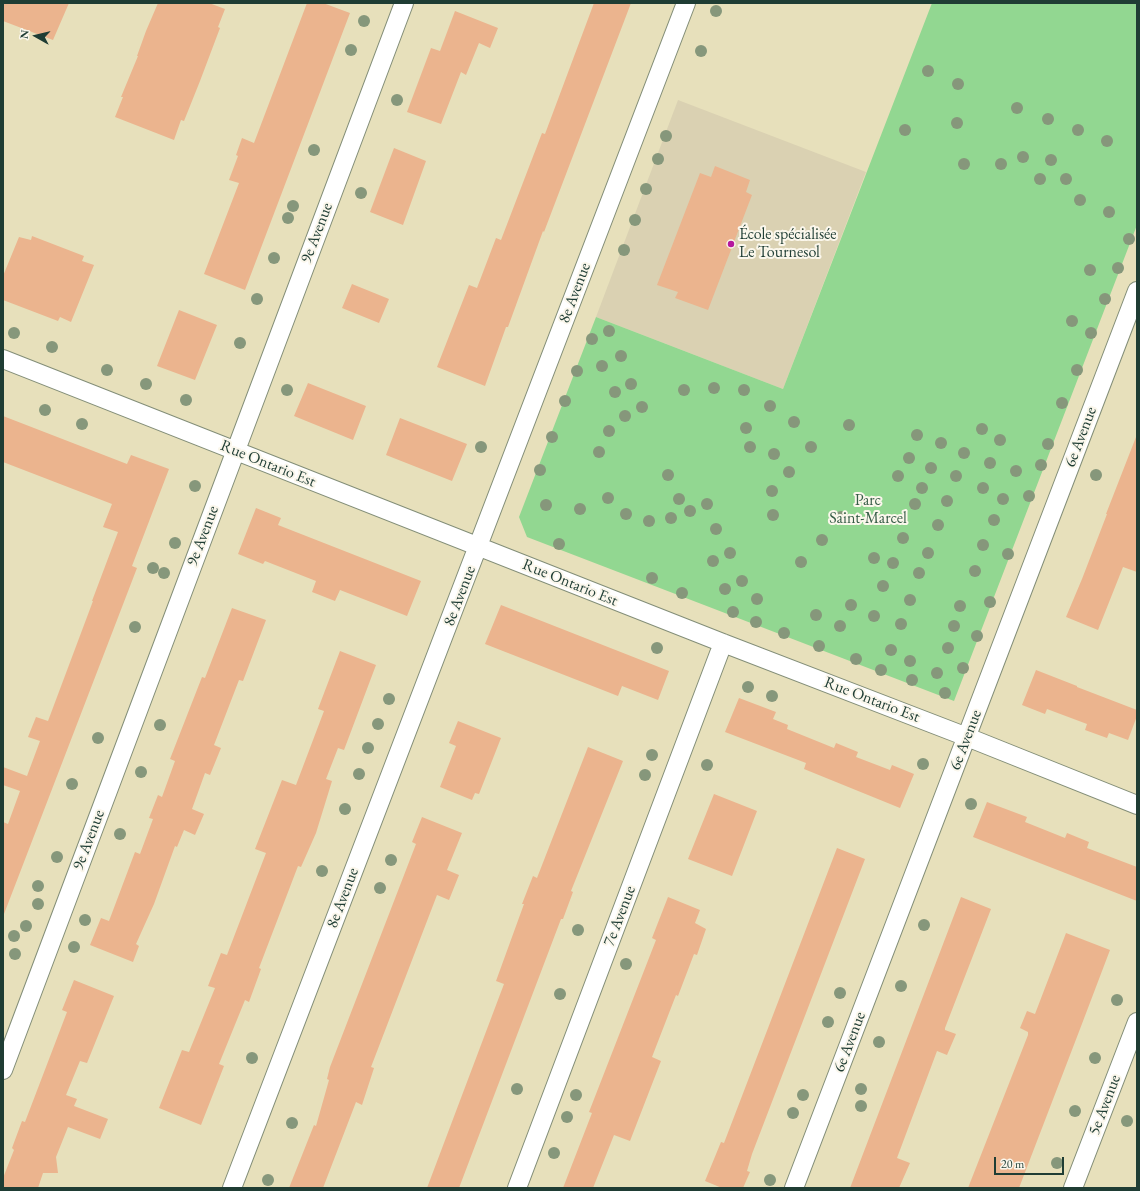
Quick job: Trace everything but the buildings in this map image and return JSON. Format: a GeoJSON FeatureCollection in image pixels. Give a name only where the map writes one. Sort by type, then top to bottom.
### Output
{"type":"FeatureCollection","features":[{"type":"Feature","properties":{"kind":"street","name":"9e Avenue"},"geometry":{"type":"LineString","coordinates":[[3,1070],[404,3]]}},
{"type":"Feature","properties":{"kind":"street","name":"8e Avenue"},"geometry":{"type":"LineString","coordinates":[[232,1188],[686,3]]}},
{"type":"Feature","properties":{"kind":"street","name":"6e Avenue"},"geometry":{"type":"LineString","coordinates":[[794,1188],[1137,291]]}},
{"type":"Feature","properties":{"kind":"street","name":"Rue Ontario Est"},"geometry":{"type":"LineString","coordinates":[[3,359],[1137,805]]}},
{"type":"Feature","properties":{"kind":"street","name":"7e Avenue"},"geometry":{"type":"LineString","coordinates":[[517,1188],[723,643]]}},
{"type":"Feature","properties":{"kind":"street","name":"5e Avenue"},"geometry":{"type":"LineString","coordinates":[[1073,1188],[1137,1022]]}},
{"type":"Feature","properties":{"kind":"shaded area","name":"École spécialisée Le Tournesol"},"geometry":{"type":"Polygon","coordinates":[[[678,100],[866,172],[783,389],[596,317],[678,100]]]}},
{"type":"Feature","properties":{"kind":"green space","name":"Parc Saint-Marcel"},"geometry":{"type":"Polygon","coordinates":[[[932,3],[1137,3],[1137,225],[954,701],[527,537],[519,517],[596,317],[783,389],[932,3]]]}},
{"type":"Feature","properties":{"kind":"place","name":"École spécialisée Le Tournesol"},"geometry":{"type":"Point","coordinates":[731,244]}}]}
